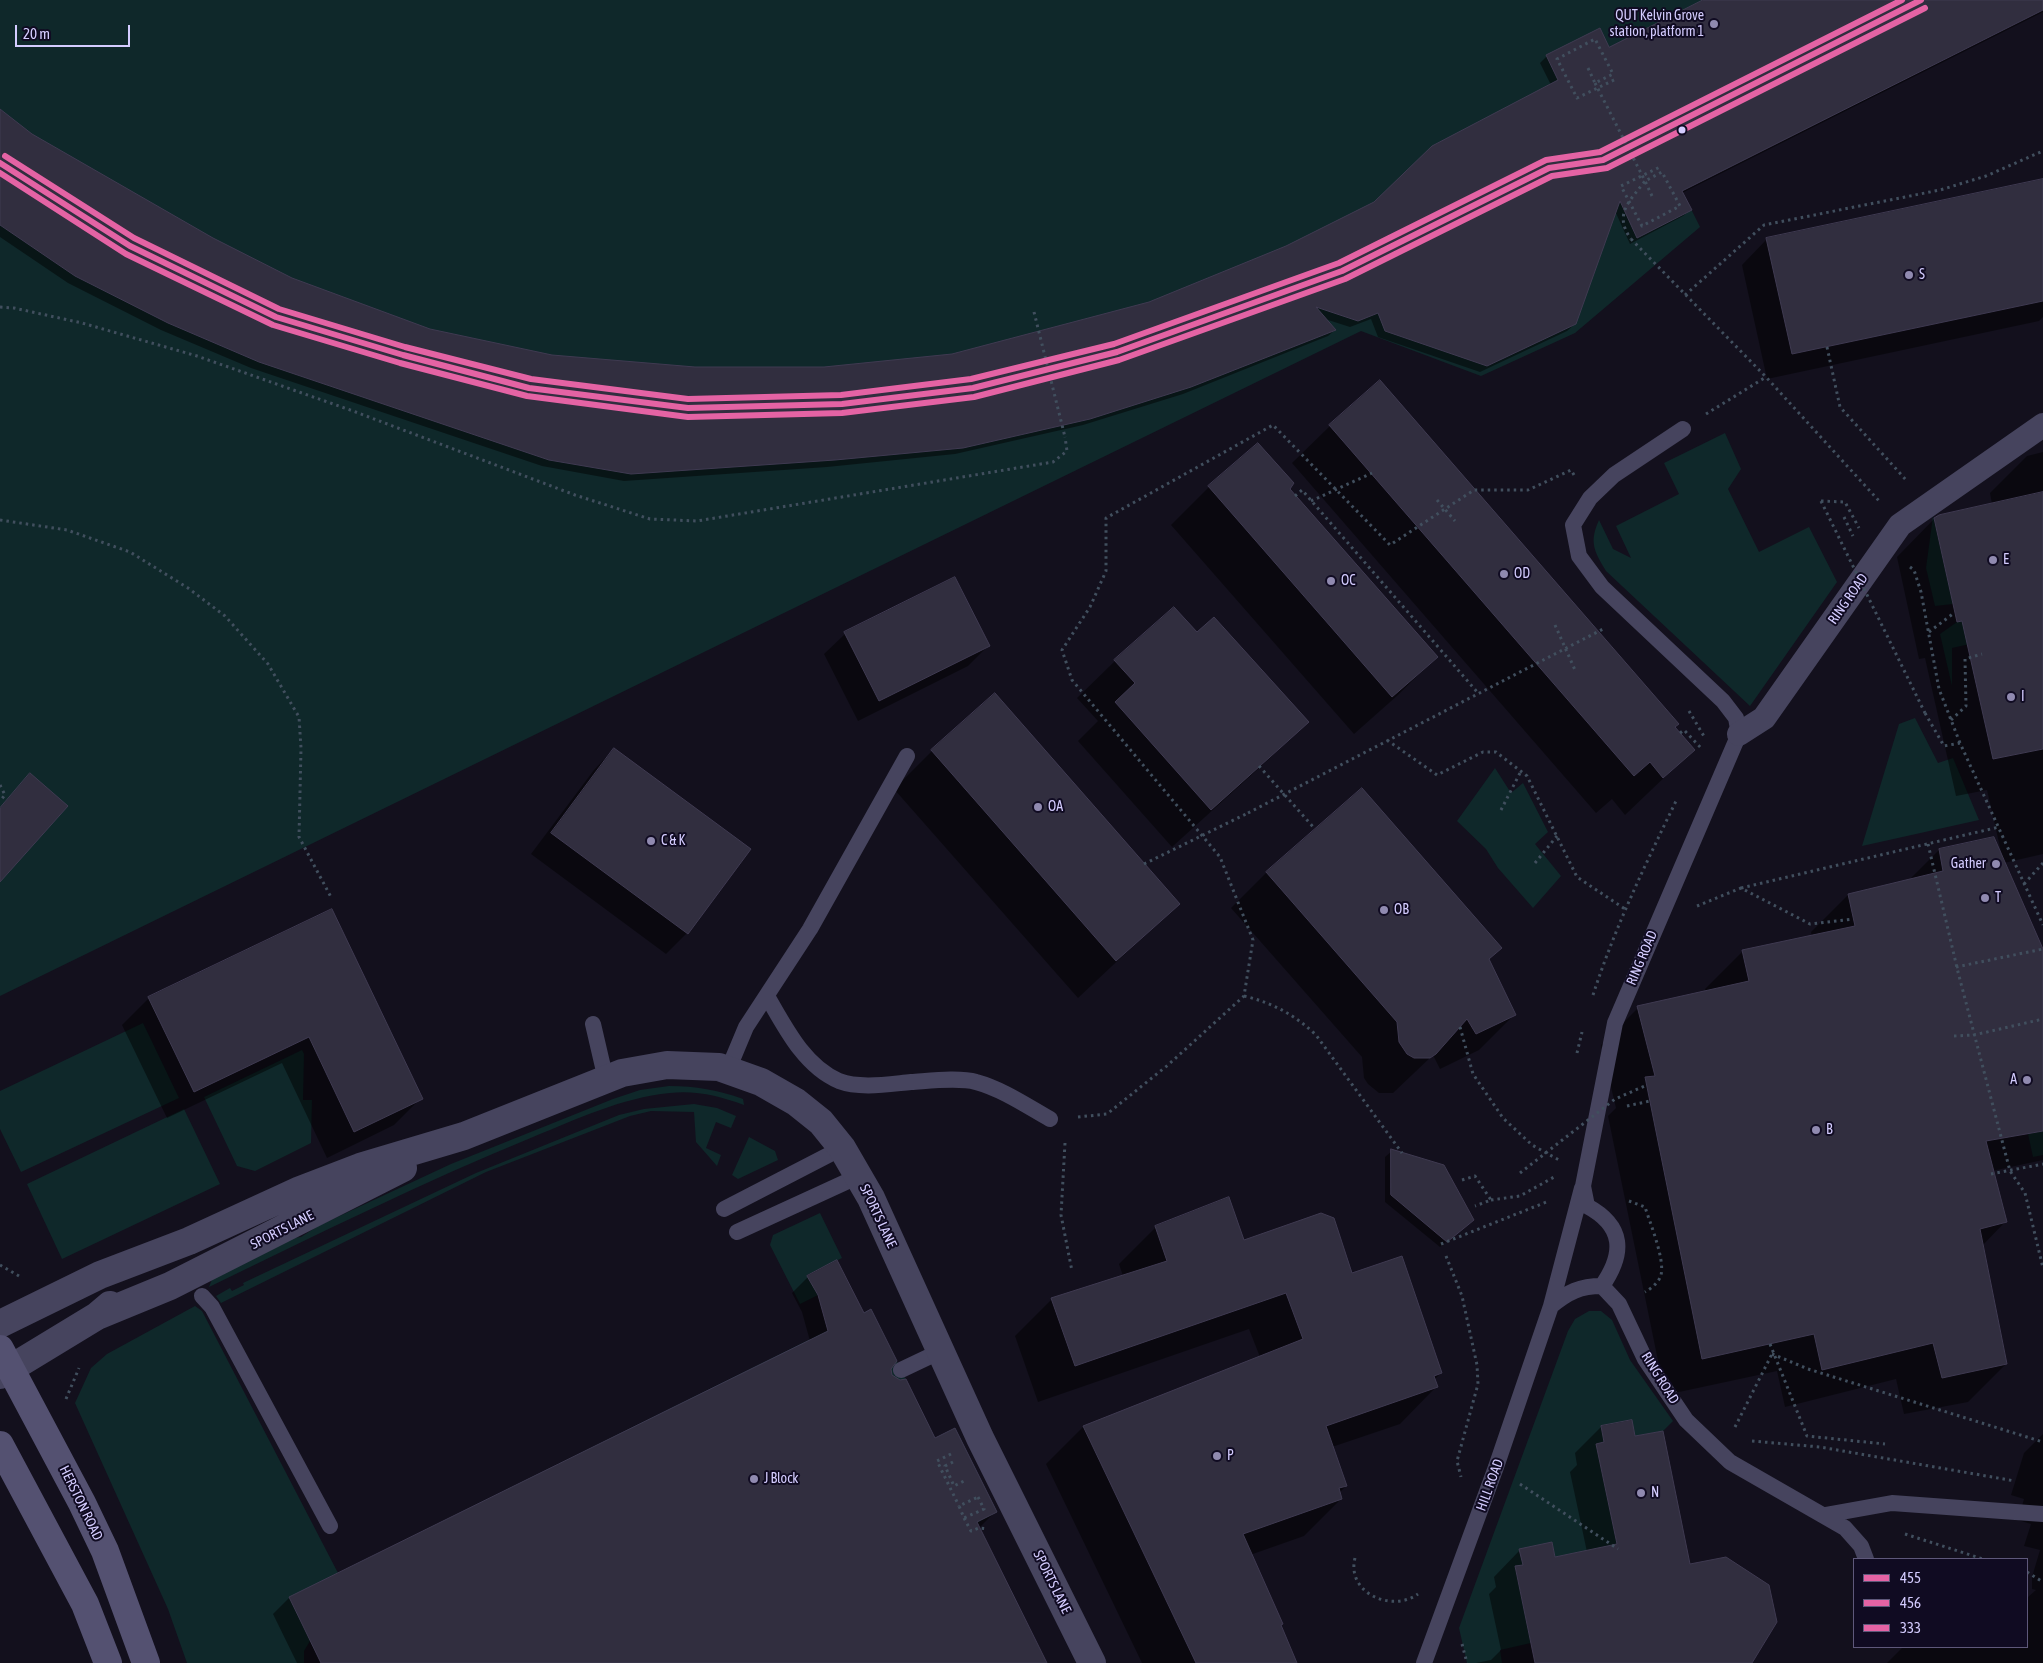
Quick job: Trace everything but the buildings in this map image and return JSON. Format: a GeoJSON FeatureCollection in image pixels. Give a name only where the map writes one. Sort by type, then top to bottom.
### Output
{"type":"FeatureCollection","features":[{"type":"Feature","properties":{"kind":"main road","name":"HERSTON ROAD"},"geometry":{"type":"LineString","coordinates":[[4,1365],[94,1527],[146,1663]]}},
{"type":"Feature","properties":{"kind":"main road"},"geometry":{"type":"LineString","coordinates":[[0,1445],[77,1587],[108,1663]]}},
{"type":"Feature","properties":{"kind":"street","name":"RING ROAD"},"geometry":{"type":"LineString","coordinates":[[1739,734],[1764,718],[1900,525],[2043,425]]}},
{"type":"Feature","properties":{"kind":"street","name":"SPORTS LANE"},"geometry":{"type":"LineString","coordinates":[[0,1324],[100,1275],[189,1241],[306,1188],[360,1167],[464,1136],[622,1073],[668,1065],[719,1067],[761,1082],[796,1102],[821,1122],[842,1148],[859,1176],[985,1447],[1092,1663]]}},
{"type":"Feature","properties":{"kind":"street","name":"SPORTS LANE"},"geometry":{"type":"LineString","coordinates":[[4,1365],[97,1316],[170,1286],[464,1136]]}},
{"type":"Feature","properties":{"kind":"street","name":"SPORTS LANE"},"geometry":{"type":"LineString","coordinates":[[97,1316],[189,1241]]}},
{"type":"Feature","properties":{"kind":"lane"},"geometry":{"type":"LineString","coordinates":[[1683,429],[1614,474],[1590,498],[1573,525],[1579,556],[1602,587],[1723,701],[1736,718],[1739,734]]}},
{"type":"Feature","properties":{"kind":"lane","name":"RING ROAD"},"geometry":{"type":"LineString","coordinates":[[1583,1186],[1615,1023],[1739,734]]}},
{"type":"Feature","properties":{"kind":"lane"},"geometry":{"type":"LineString","coordinates":[[728,1070],[746,1027],[810,928],[907,756]]}},
{"type":"Feature","properties":{"kind":"lane"},"geometry":{"type":"LineString","coordinates":[[766,996],[787,1030],[812,1063],[840,1081],[874,1085],[926,1081],[974,1081],[1013,1098],[1050,1119]]}},
{"type":"Feature","properties":{"kind":"lane"},"geometry":{"type":"LineString","coordinates":[[593,1024],[606,1080]]}},
{"type":"Feature","properties":{"kind":"lane"},"geometry":{"type":"LineString","coordinates":[[724,1208],[842,1148]]}},
{"type":"Feature","properties":{"kind":"lane"},"geometry":{"type":"LineString","coordinates":[[737,1232],[859,1176]]}},
{"type":"Feature","properties":{"kind":"lane"},"geometry":{"type":"LineString","coordinates":[[1551,1306],[1566,1294],[1583,1286],[1602,1286],[1613,1270],[1618,1249],[1616,1230],[1603,1214],[1587,1206],[1583,1186]]}},
{"type":"Feature","properties":{"kind":"lane","name":"HILL ROAD"},"geometry":{"type":"LineString","coordinates":[[1424,1663],[1496,1467],[1551,1306],[1583,1186]]}},
{"type":"Feature","properties":{"kind":"lane","name":"RING ROAD"},"geometry":{"type":"LineString","coordinates":[[1602,1286],[1619,1304],[1645,1359],[1686,1420],[1730,1462],[1845,1528],[1861,1546],[1866,1558]]}},
{"type":"Feature","properties":{"kind":"lane"},"geometry":{"type":"LineString","coordinates":[[202,1296],[212,1307],[330,1526]]}},
{"type":"Feature","properties":{"kind":"lane"},"geometry":{"type":"LineString","coordinates":[[901,1370],[940,1351]]}},
{"type":"Feature","properties":{"kind":"lane"},"geometry":{"type":"LineString","coordinates":[[1825,1515],[1892,1503],[2043,1514]]}},
{"type":"Feature","properties":{"kind":"path"},"geometry":{"type":"LineString","coordinates":[[1595,83],[1613,74],[1595,39],[1557,59],[1577,98],[1616,79]]}},
{"type":"Feature","properties":{"kind":"path"},"geometry":{"type":"LineString","coordinates":[[1588,68],[1652,196]]}},
{"type":"Feature","properties":{"kind":"path"},"geometry":{"type":"LineString","coordinates":[[1685,295],[1764,225],[1940,190],[1986,176],[2043,151]]}},
{"type":"Feature","properties":{"kind":"path"},"geometry":{"type":"LineString","coordinates":[[1660,166],[1622,186],[1642,226],[1680,206],[1662,172],[1645,181],[1624,210],[1622,222],[1631,239],[1766,377],[1882,504]]}},
{"type":"Feature","properties":{"kind":"path"},"geometry":{"type":"LineString","coordinates":[[0,308],[14,308],[82,323],[198,356],[353,411],[575,495],[650,519],[697,521],[1036,466],[1062,458],[1067,451],[1065,437],[1034,312]]}},
{"type":"Feature","properties":{"kind":"path"},"geometry":{"type":"LineString","coordinates":[[1827,347],[1840,407],[1909,483]]}},
{"type":"Feature","properties":{"kind":"path"},"geometry":{"type":"LineString","coordinates":[[1683,429],[1766,377]]}},
{"type":"Feature","properties":{"kind":"path"},"geometry":{"type":"LineString","coordinates":[[1050,1119],[1107,1114],[1168,1065],[1244,996],[1253,940],[1220,857],[1072,680],[1062,650],[1090,607],[1106,571],[1106,518],[1273,425],[1390,545],[1474,490],[1528,490],[1571,470],[1590,498]]}},
{"type":"Feature","properties":{"kind":"path"},"geometry":{"type":"LineString","coordinates":[[1311,501],[1372,473]]}},
{"type":"Feature","properties":{"kind":"path"},"geometry":{"type":"LineString","coordinates":[[1296,496],[1302,490],[1478,693]]}},
{"type":"Feature","properties":{"kind":"path"},"geometry":{"type":"LineString","coordinates":[[1437,500],[1455,522]]}},
{"type":"Feature","properties":{"kind":"path"},"geometry":{"type":"LineString","coordinates":[[1876,560],[1845,502],[1821,501],[1925,713],[1944,746],[1960,743]]}},
{"type":"Feature","properties":{"kind":"path"},"geometry":{"type":"LineString","coordinates":[[0,520],[67,530],[130,552],[188,588],[225,616],[268,664],[299,717],[301,748],[299,837],[332,899]]}},
{"type":"Feature","properties":{"kind":"path"},"geometry":{"type":"LineString","coordinates":[[1921,592],[1939,689],[1960,743],[2043,925]]}},
{"type":"Feature","properties":{"kind":"path"},"geometry":{"type":"LineString","coordinates":[[1929,632],[1954,613]]}},
{"type":"Feature","properties":{"kind":"path"},"geometry":{"type":"LineString","coordinates":[[1555,625],[1575,670]]}},
{"type":"Feature","properties":{"kind":"path"},"geometry":{"type":"LineString","coordinates":[[1144,864],[1248,813],[1283,793],[1608,626]]}},
{"type":"Feature","properties":{"kind":"path"},"geometry":{"type":"LineString","coordinates":[[1951,720],[1966,706],[1965,659],[1982,654]]}},
{"type":"Feature","properties":{"kind":"path"},"geometry":{"type":"LineString","coordinates":[[1688,710],[1694,717],[1706,740]]}},
{"type":"Feature","properties":{"kind":"path"},"geometry":{"type":"LineString","coordinates":[[1680,733],[1684,730],[1702,749]]}},
{"type":"Feature","properties":{"kind":"path"},"geometry":{"type":"LineString","coordinates":[[1387,740],[1437,775],[1483,752],[1496,752],[1527,776],[1577,877],[1625,909]]}},
{"type":"Feature","properties":{"kind":"path"},"geometry":{"type":"LineString","coordinates":[[1259,766],[1315,829]]}},
{"type":"Feature","properties":{"kind":"path"},"geometry":{"type":"LineString","coordinates":[[1501,810],[1521,771]]}},
{"type":"Feature","properties":{"kind":"path"},"geometry":{"type":"LineString","coordinates":[[0,786],[5,795],[0,801]]}},
{"type":"Feature","properties":{"kind":"path"},"geometry":{"type":"LineString","coordinates":[[1689,909],[1741,888],[1999,827]]}},
{"type":"Feature","properties":{"kind":"path"},"geometry":{"type":"LineString","coordinates":[[1535,863],[1557,836]]}},
{"type":"Feature","properties":{"kind":"path"},"geometry":{"type":"LineString","coordinates":[[1928,844],[1956,967],[2010,1171],[2026,1193],[2043,1268]]}},
{"type":"Feature","properties":{"kind":"path"},"geometry":{"type":"LineString","coordinates":[[2024,884],[2043,863]]}},
{"type":"Feature","properties":{"kind":"path"},"geometry":{"type":"LineString","coordinates":[[1741,888],[1810,924],[1853,919]]}},
{"type":"Feature","properties":{"kind":"path"},"geometry":{"type":"LineString","coordinates":[[1956,967],[2043,949]]}},
{"type":"Feature","properties":{"kind":"path"},"geometry":{"type":"LineString","coordinates":[[1244,996],[1264,1001],[1284,1010],[1301,1021],[1316,1035],[1402,1153]]}},
{"type":"Feature","properties":{"kind":"path"},"geometry":{"type":"LineString","coordinates":[[1954,1036],[1974,1035],[2043,1019]]}},
{"type":"Feature","properties":{"kind":"path"},"geometry":{"type":"LineString","coordinates":[[1460,1027],[1473,1074],[1503,1118],[1532,1145],[1564,1163]]}},
{"type":"Feature","properties":{"kind":"path"},"geometry":{"type":"LineString","coordinates":[[1520,1174],[1615,1099],[1647,1085]]}},
{"type":"Feature","properties":{"kind":"path"},"geometry":{"type":"LineString","coordinates":[[1620,1111],[1626,1107],[1650,1101]]}},
{"type":"Feature","properties":{"kind":"path"},"geometry":{"type":"LineString","coordinates":[[1067,1118],[1061,1215],[1072,1271]]}},
{"type":"Feature","properties":{"kind":"path"},"geometry":{"type":"LineString","coordinates":[[1991,1174],[2043,1164]]}},
{"type":"Feature","properties":{"kind":"path"},"geometry":{"type":"LineString","coordinates":[[1475,1206],[1491,1200],[1520,1196],[1564,1173]]}},
{"type":"Feature","properties":{"kind":"path"},"geometry":{"type":"LineString","coordinates":[[1462,1180],[1475,1176],[1491,1200]]}},
{"type":"Feature","properties":{"kind":"path"},"geometry":{"type":"LineString","coordinates":[[1622,1199],[1645,1207],[1662,1266],[1657,1282],[1641,1295]]}},
{"type":"Feature","properties":{"kind":"path"},"geometry":{"type":"LineString","coordinates":[[1441,1244],[1542,1205]]}},
{"type":"Feature","properties":{"kind":"path"},"geometry":{"type":"LineString","coordinates":[[1446,1256],[1462,1296],[1477,1365],[1478,1384],[1458,1462],[1463,1486]]}},
{"type":"Feature","properties":{"kind":"path"},"geometry":{"type":"LineString","coordinates":[[0,1265],[22,1277]]}},
{"type":"Feature","properties":{"kind":"path"},"geometry":{"type":"LineString","coordinates":[[1770,1344],[1772,1354],[1808,1436],[1885,1444]]}},
{"type":"Feature","properties":{"kind":"path"},"geometry":{"type":"LineString","coordinates":[[1732,1432],[1772,1354]]}},
{"type":"Feature","properties":{"kind":"path"},"geometry":{"type":"LineString","coordinates":[[1772,1354],[1808,1369],[2043,1442]]}},
{"type":"Feature","properties":{"kind":"path"},"geometry":{"type":"LineString","coordinates":[[1745,1440],[1820,1446],[2024,1482]]}},
{"type":"Feature","properties":{"kind":"path"},"geometry":{"type":"LineString","coordinates":[[958,1451],[937,1461],[971,1532],[979,1528],[989,1530]]}},
{"type":"Feature","properties":{"kind":"path"},"geometry":{"type":"LineString","coordinates":[[954,1462],[945,1466],[954,1486],[964,1481]]}},
{"type":"Feature","properties":{"kind":"path"},"geometry":{"type":"LineString","coordinates":[[1513,1479],[1618,1549]]}},
{"type":"Feature","properties":{"kind":"path"},"geometry":{"type":"LineString","coordinates":[[959,1506],[968,1502]]}},
{"type":"Feature","properties":{"kind":"path"},"geometry":{"type":"LineString","coordinates":[[964,1518],[974,1514]]}},
{"type":"Feature","properties":{"kind":"path"},"geometry":{"type":"LineString","coordinates":[[1852,1536],[1901,1533],[1980,1558]]}},
{"type":"Feature","properties":{"kind":"path"},"geometry":{"type":"LineString","coordinates":[[1355,1558],[1352,1569],[1355,1581],[1362,1590],[1389,1602],[1411,1599],[1423,1588]]}},
{"type":"Feature","properties":{"kind":"path"},"geometry":{"type":"LineString","coordinates":[[2028,1573],[2043,1582]]}},
{"type":"Feature","properties":{"kind":"green space"},"geometry":{"type":"Polygon","coordinates":[[[0,0],[2043,0],[1682,191],[1700,227],[1575,333],[1481,376],[1361,331],[0,996],[0,0]]]}},
{"type":"Feature","properties":{"kind":"green space"},"geometry":{"type":"Polygon","coordinates":[[[1725,433],[1741,469],[1728,489],[1759,552],[1809,527],[1837,582],[1750,706],[1606,571],[1598,558],[1594,546],[1594,534],[1599,520],[1613,549],[1631,558],[1616,526],[1679,494],[1664,463],[1725,433]]]}},
{"type":"Feature","properties":{"kind":"green space"},"geometry":{"type":"Polygon","coordinates":[[[1933,516],[1953,604],[1935,606],[1926,568],[1933,516]]]}},
{"type":"Feature","properties":{"kind":"green space"},"geometry":{"type":"Polygon","coordinates":[[[1974,619],[1979,642],[1952,648],[1952,686],[1940,634],[1957,622],[1974,619]]]}},
{"type":"Feature","properties":{"kind":"green space"},"geometry":{"type":"Polygon","coordinates":[[[1915,718],[1938,763],[1953,758],[1979,820],[1862,846],[1899,724],[1915,718]]]}},
{"type":"Feature","properties":{"kind":"green space"},"geometry":{"type":"Polygon","coordinates":[[[1495,768],[1511,793],[1523,783],[1548,832],[1535,844],[1561,876],[1533,908],[1498,868],[1486,849],[1457,821],[1495,768]]]}},
{"type":"Feature","properties":{"kind":"green space"},"geometry":{"type":"Polygon","coordinates":[[[143,1023],[179,1098],[21,1172],[0,1129],[0,1091],[143,1023]]]}},
{"type":"Feature","properties":{"kind":"green space"},"geometry":{"type":"Polygon","coordinates":[[[302,1050],[304,1054],[303,1100],[312,1100],[311,1143],[255,1171],[237,1166],[204,1097],[302,1050]]]}},
{"type":"Feature","properties":{"kind":"green space"},"geometry":{"type":"Polygon","coordinates":[[[669,1086],[707,1089],[725,1093],[743,1099],[744,1105],[707,1094],[689,1092],[634,1099],[617,1104],[583,1116],[451,1172],[209,1287],[213,1277],[293,1238],[301,1237],[318,1226],[451,1164],[613,1099],[640,1090],[669,1086]]]}},
{"type":"Feature","properties":{"kind":"green space"},"geometry":{"type":"Polygon","coordinates":[[[694,1104],[717,1108],[736,1116],[731,1128],[716,1122],[706,1148],[721,1155],[717,1166],[696,1142],[694,1112],[651,1111],[630,1116],[486,1172],[221,1303],[216,1296],[230,1288],[232,1291],[244,1285],[243,1283],[476,1173],[619,1115],[644,1109],[694,1104]]]}},
{"type":"Feature","properties":{"kind":"green space"},"geometry":{"type":"Polygon","coordinates":[[[184,1109],[220,1184],[62,1259],[27,1184],[184,1109]]]}},
{"type":"Feature","properties":{"kind":"green space"},"geometry":{"type":"Polygon","coordinates":[[[2043,1131],[2043,1155],[2033,1157],[2028,1134],[2043,1131]]]}},
{"type":"Feature","properties":{"kind":"green space"},"geometry":{"type":"Polygon","coordinates":[[[749,1137],[775,1151],[778,1160],[738,1179],[732,1175],[749,1137]]]}},
{"type":"Feature","properties":{"kind":"green space"},"geometry":{"type":"Polygon","coordinates":[[[820,1213],[842,1258],[807,1275],[818,1295],[800,1304],[770,1245],[773,1235],[820,1213]]]}},
{"type":"Feature","properties":{"kind":"green space","name":"J Block"},"geometry":{"type":"Polygon","coordinates":[[[195,1306],[202,1311],[338,1573],[871,1309],[935,1438],[955,1428],[997,1512],[977,1523],[321,1663],[310,1641],[304,1651],[304,1663],[187,1663],[168,1609],[75,1403],[91,1368],[107,1354],[195,1306]]]}},
{"type":"Feature","properties":{"kind":"green space"},"geometry":{"type":"Polygon","coordinates":[[[1589,1311],[1601,1311],[1612,1320],[1630,1360],[1673,1421],[1663,1431],[1635,1436],[1631,1420],[1601,1426],[1604,1442],[1596,1444],[1631,1611],[1586,1551],[1555,1557],[1552,1543],[1523,1565],[1515,1567],[1531,1643],[1500,1650],[1502,1663],[1467,1663],[1459,1628],[1568,1331],[1575,1319],[1589,1311]]]}},
{"type":"Feature","properties":{"kind":"transit line","name":"333"},"geometry":{"type":"LineString","coordinates":[[5,156],[134,238],[279,309],[405,347],[531,379],[688,399],[841,395],[971,379],[1114,344],[1339,263],[1546,160],[1600,152],[1902,0]]}},
{"type":"Feature","properties":{"kind":"transit line","name":"455"},"geometry":{"type":"LineString","coordinates":[[0,163],[130,246],[276,317],[403,355],[529,388],[688,408],[842,404],[973,388],[1117,352],[1342,271],[1549,168],[1603,160],[1921,0]]}},
{"type":"Feature","properties":{"kind":"transit line","name":"456"},"geometry":{"type":"LineString","coordinates":[[0,173],[126,254],[273,325],[400,363],[527,396],[688,417],[842,413],[974,397],[1119,360],[1345,279],[1552,176],[1607,168],[1925,8]]}},
{"type":"Feature","properties":{"kind":"place","name":"QUT Kelvin Grove station, platform 1"},"geometry":{"type":"Point","coordinates":[1714,24]}},
{"type":"Feature","properties":{"kind":"place","name":"S"},"geometry":{"type":"Point","coordinates":[1909,275]}},
{"type":"Feature","properties":{"kind":"place","name":"E"},"geometry":{"type":"Point","coordinates":[1993,560]}},
{"type":"Feature","properties":{"kind":"place","name":"OD"},"geometry":{"type":"Point","coordinates":[1504,574]}},
{"type":"Feature","properties":{"kind":"place","name":"OC"},"geometry":{"type":"Point","coordinates":[1331,581]}},
{"type":"Feature","properties":{"kind":"place","name":"I"},"geometry":{"type":"Point","coordinates":[2011,697]}},
{"type":"Feature","properties":{"kind":"place","name":"OA"},"geometry":{"type":"Point","coordinates":[1038,807]}},
{"type":"Feature","properties":{"kind":"place","name":"C & K"},"geometry":{"type":"Point","coordinates":[651,841]}},
{"type":"Feature","properties":{"kind":"place","name":"Gather"},"geometry":{"type":"Point","coordinates":[1996,864]}},
{"type":"Feature","properties":{"kind":"place","name":"T"},"geometry":{"type":"Point","coordinates":[1985,898]}},
{"type":"Feature","properties":{"kind":"place","name":"OB"},"geometry":{"type":"Point","coordinates":[1384,910]}},
{"type":"Feature","properties":{"kind":"place","name":"A"},"geometry":{"type":"Point","coordinates":[2027,1080]}},
{"type":"Feature","properties":{"kind":"place","name":"B"},"geometry":{"type":"Point","coordinates":[1816,1130]}},
{"type":"Feature","properties":{"kind":"place","name":"P"},"geometry":{"type":"Point","coordinates":[1217,1456]}},
{"type":"Feature","properties":{"kind":"place","name":"J Block"},"geometry":{"type":"Point","coordinates":[754,1479]}},
{"type":"Feature","properties":{"kind":"place","name":"N"},"geometry":{"type":"Point","coordinates":[1641,1493]}}]}
